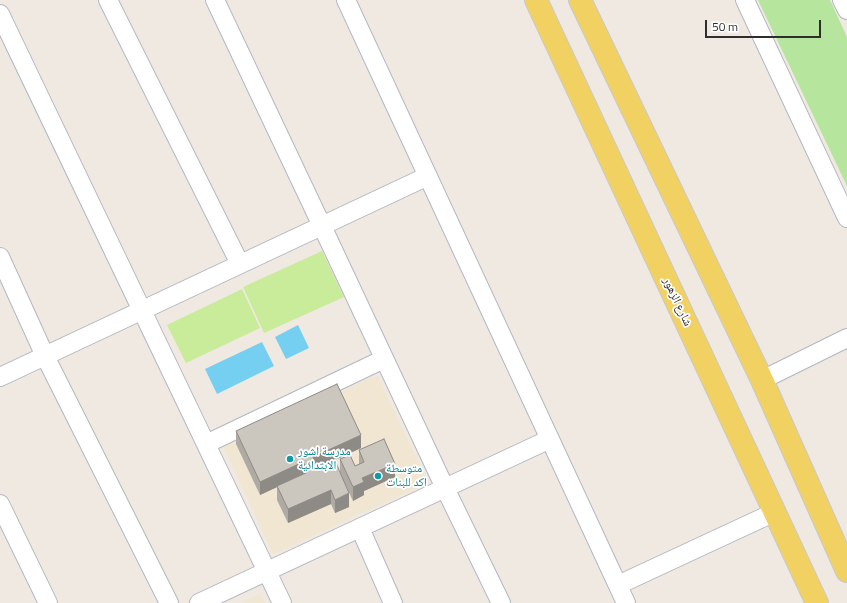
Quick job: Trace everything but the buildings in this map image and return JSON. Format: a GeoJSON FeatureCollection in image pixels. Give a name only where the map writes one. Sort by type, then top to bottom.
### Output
{"type":"FeatureCollection","features":[{"type":"Feature","properties":{"kind":"main road","name":"شارع الزهور"},"geometry":{"type":"LineString","coordinates":[[536,0],[817,603]]}},
{"type":"Feature","properties":{"kind":"main road"},"geometry":{"type":"LineString","coordinates":[[580,0],[762,380],[847,571]]}},
{"type":"Feature","properties":{"kind":"street"},"geometry":{"type":"LineString","coordinates":[[108,0],[240,264]]}},
{"type":"Feature","properties":{"kind":"street"},"geometry":{"type":"LineString","coordinates":[[215,0],[445,488],[501,603]]}},
{"type":"Feature","properties":{"kind":"street"},"geometry":{"type":"LineString","coordinates":[[346,0],[626,603]]}},
{"type":"Feature","properties":{"kind":"street"},"geometry":{"type":"LineString","coordinates":[[745,0],[847,218]]}},
{"type":"Feature","properties":{"kind":"street"},"geometry":{"type":"LineString","coordinates":[[842,0],[847,10]]}},
{"type":"Feature","properties":{"kind":"street"},"geometry":{"type":"LineString","coordinates":[[0,14],[282,603]]}},
{"type":"Feature","properties":{"kind":"street"},"geometry":{"type":"LineString","coordinates":[[0,377],[428,176]]}},
{"type":"Feature","properties":{"kind":"street"},"geometry":{"type":"LineString","coordinates":[[0,257],[45,356],[169,603]]}},
{"type":"Feature","properties":{"kind":"street"},"geometry":{"type":"LineString","coordinates":[[762,380],[847,338]]}},
{"type":"Feature","properties":{"kind":"street"},"geometry":{"type":"LineString","coordinates":[[206,444],[384,359]]}},
{"type":"Feature","properties":{"kind":"street"},"geometry":{"type":"LineString","coordinates":[[199,603],[550,439]]}},
{"type":"Feature","properties":{"kind":"street"},"geometry":{"type":"LineString","coordinates":[[0,504],[48,603]]}},
{"type":"Feature","properties":{"kind":"street"},"geometry":{"type":"LineString","coordinates":[[618,585],[775,512]]}},
{"type":"Feature","properties":{"kind":"street"},"geometry":{"type":"LineString","coordinates":[[360,528],[393,603]]}},
{"type":"Feature","properties":{"kind":"shaded area"},"geometry":{"type":"Polygon","coordinates":[[[377,375],[428,483],[273,554],[223,446],[377,375]]]}},
{"type":"Feature","properties":{"kind":"shaded area"},"geometry":{"type":"Polygon","coordinates":[[[260,594],[265,603],[241,603],[260,594]]]}},
{"type":"Feature","properties":{"kind":"green space"},"geometry":{"type":"Polygon","coordinates":[[[758,0],[830,0],[847,37],[847,186],[758,0]]]}},
{"type":"Feature","properties":{"kind":"green space"},"geometry":{"type":"Polygon","coordinates":[[[322,251],[344,297],[264,333],[243,287],[322,251]]]}},
{"type":"Feature","properties":{"kind":"green space"},"geometry":{"type":"Polygon","coordinates":[[[242,289],[260,328],[186,363],[167,325],[242,289]]]}},
{"type":"Feature","properties":{"kind":"water"},"geometry":{"type":"Polygon","coordinates":[[[298,325],[309,348],[286,359],[275,337],[298,325]]]}},
{"type":"Feature","properties":{"kind":"water"},"geometry":{"type":"Polygon","coordinates":[[[262,342],[274,366],[217,394],[205,369],[262,342]]]}},
{"type":"Feature","properties":{"kind":"place","name":"مدرسة اشور الابتدائية"},"geometry":{"type":"Point","coordinates":[290,459]}},
{"type":"Feature","properties":{"kind":"place","name":"متوسطة اكد للبنات"},"geometry":{"type":"Point","coordinates":[378,476]}}]}
